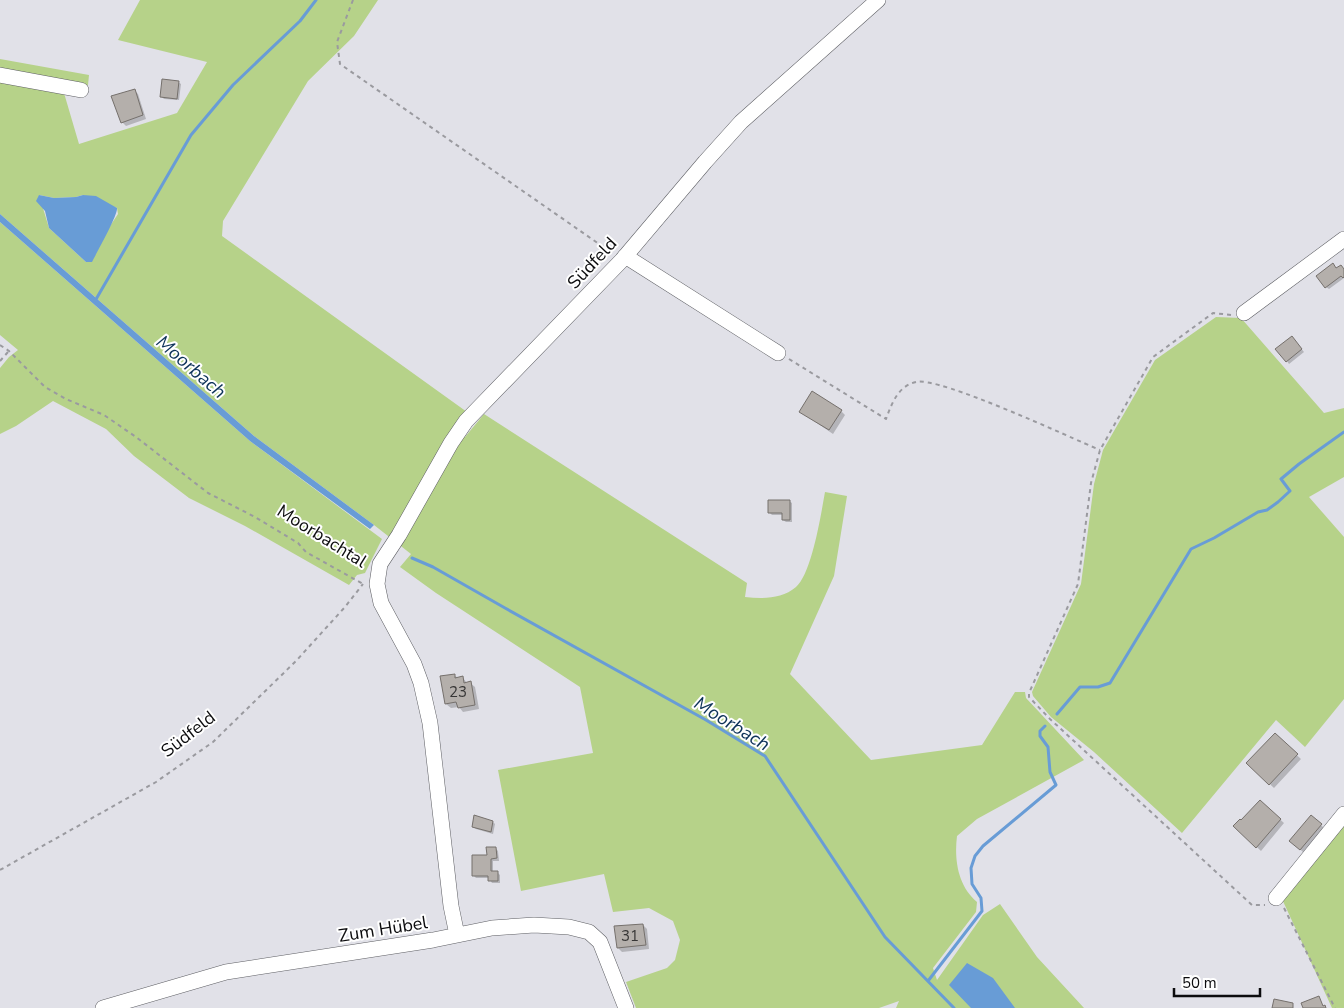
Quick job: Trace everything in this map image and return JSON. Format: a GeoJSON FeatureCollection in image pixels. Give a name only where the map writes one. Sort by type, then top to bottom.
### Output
{"type":"FeatureCollection","features":[{"type":"Feature","properties":{"kind":"street","name":"Südfeld"},"geometry":{"type":"LineString","coordinates":[[370,584],[451,443],[466,421],[624,258],[741,122],[878,0]]}},
{"type":"Feature","properties":{"kind":"street"},"geometry":{"type":"LineString","coordinates":[[0,75],[80,90]]}},
{"type":"Feature","properties":{"kind":"street"},"geometry":{"type":"LineString","coordinates":[[1244,314],[1344,239]]}},
{"type":"Feature","properties":{"kind":"street"},"geometry":{"type":"LineString","coordinates":[[624,258],[778,353]]}},
{"type":"Feature","properties":{"kind":"street","name":"Moorbachtal"},"geometry":{"type":"LineString","coordinates":[[370,584],[414,664],[421,684],[434,751],[451,906],[457,935]]}},
{"type":"Feature","properties":{"kind":"street"},"geometry":{"type":"LineString","coordinates":[[1276,898],[1344,814]]}},
{"type":"Feature","properties":{"kind":"street","name":"Zum Hübel"},"geometry":{"type":"LineString","coordinates":[[102,1008],[226,972],[492,928],[534,925],[569,927],[589,932],[600,942],[626,1008]]}},
{"type":"Feature","properties":{"kind":"path"},"geometry":{"type":"LineString","coordinates":[[354,0],[337,42],[340,64],[624,258]]}},
{"type":"Feature","properties":{"kind":"path"},"geometry":{"type":"LineString","coordinates":[[1244,314],[1213,313],[1153,357],[1100,450],[1090,483],[1078,584],[1032,685],[1029,697],[1050,719],[1252,905],[1264,906],[1276,898],[1285,909],[1335,1008]]}},
{"type":"Feature","properties":{"kind":"path","name":"Moorbachtal"},"geometry":{"type":"LineString","coordinates":[[0,345],[9,351],[45,387],[66,399],[104,415],[136,437],[208,493],[255,517],[298,543],[306,552],[370,584]]}},
{"type":"Feature","properties":{"kind":"path"},"geometry":{"type":"LineString","coordinates":[[0,361],[9,351]]}},
{"type":"Feature","properties":{"kind":"path"},"geometry":{"type":"LineString","coordinates":[[778,353],[886,419],[894,399],[903,387],[918,381],[948,388],[1011,412],[1100,450]]}},
{"type":"Feature","properties":{"kind":"path","name":"Südfeld"},"geometry":{"type":"LineString","coordinates":[[0,870],[156,782],[213,742],[296,661],[345,607],[370,584]]}},
{"type":"Feature","properties":{"kind":"green space"},"geometry":{"type":"Polygon","coordinates":[[[140,0],[378,0],[354,36],[308,81],[223,221],[222,236],[467,412],[454,429],[465,437],[484,414],[747,583],[745,597],[778,596],[796,587],[802,580],[811,557],[825,492],[847,496],[834,576],[790,674],[871,760],[982,745],[1015,692],[1025,692],[1026,698],[1084,760],[977,819],[957,836],[956,854],[959,872],[965,888],[977,902],[976,912],[933,968],[937,980],[983,915],[1000,904],[1037,957],[1084,1008],[896,1008],[899,1001],[879,1008],[636,1008],[626,982],[667,968],[675,960],[680,940],[673,921],[649,908],[613,912],[604,874],[521,891],[498,770],[593,753],[580,687],[436,593],[400,567],[411,554],[254,436],[0,214],[0,81],[64,93],[79,144],[177,113],[207,62],[118,40],[140,0]],[[39,195],[49,228],[86,262],[118,214],[117,208],[83,195],[54,198],[39,195]]]}},
{"type":"Feature","properties":{"kind":"green space"},"geometry":{"type":"Polygon","coordinates":[[[0,59],[89,75],[88,85],[83,87],[0,71],[0,59]]]}},
{"type":"Feature","properties":{"kind":"green space"},"geometry":{"type":"Polygon","coordinates":[[[0,222],[250,441],[382,539],[365,573],[357,575],[349,585],[245,526],[189,498],[134,456],[106,429],[53,401],[16,426],[0,434],[0,368],[18,350],[0,335],[0,222]]]}},
{"type":"Feature","properties":{"kind":"green space"},"geometry":{"type":"Polygon","coordinates":[[[1216,317],[1241,318],[1324,413],[1344,408],[1344,477],[1309,497],[1344,537],[1344,699],[1305,747],[1276,720],[1182,833],[1094,752],[1051,717],[1033,696],[1032,692],[1081,584],[1094,484],[1103,450],[1155,360],[1216,317]]]}},
{"type":"Feature","properties":{"kind":"green space"},"geometry":{"type":"Polygon","coordinates":[[[1344,822],[1344,1008],[1332,1008],[1282,899],[1344,822]]]}},
{"type":"Feature","properties":{"kind":"water"},"geometry":{"type":"Polygon","coordinates":[[[39,195],[54,198],[83,195],[96,196],[117,208],[111,226],[92,262],[86,262],[49,228],[45,211],[36,201],[39,195]]]}},
{"type":"Feature","properties":{"kind":"water"},"geometry":{"type":"Polygon","coordinates":[[[0,214],[254,436],[374,525],[370,529],[250,441],[0,222],[0,214]]]}},
{"type":"Feature","properties":{"kind":"water"},"geometry":{"type":"Polygon","coordinates":[[[967,963],[993,978],[1015,1008],[971,1008],[949,985],[967,963]]]}},
{"type":"Feature","properties":{"kind":"building"},"geometry":{"type":"Polygon","coordinates":[[[162,79],[179,81],[177,99],[160,97],[162,79]]]}},
{"type":"Feature","properties":{"kind":"building"},"geometry":{"type":"Polygon","coordinates":[[[135,89],[143,115],[121,123],[111,96],[135,89]]]}},
{"type":"Feature","properties":{"kind":"building"},"geometry":{"type":"Polygon","coordinates":[[[1333,263],[1336,268],[1341,265],[1344,269],[1344,277],[1341,276],[1325,288],[1316,276],[1333,263]]]}},
{"type":"Feature","properties":{"kind":"building"},"geometry":{"type":"Polygon","coordinates":[[[1292,336],[1302,349],[1286,362],[1275,349],[1292,336]]]}},
{"type":"Feature","properties":{"kind":"building"},"geometry":{"type":"Polygon","coordinates":[[[812,391],[842,410],[829,430],[799,412],[812,391]]]}},
{"type":"Feature","properties":{"kind":"building"},"geometry":{"type":"Polygon","coordinates":[[[768,500],[790,500],[790,520],[782,520],[782,513],[768,513],[768,500]]]}},
{"type":"Feature","properties":{"kind":"building"},"geometry":{"type":"Polygon","coordinates":[[[455,674],[455,678],[463,676],[464,683],[471,681],[475,705],[458,708],[456,702],[445,704],[440,676],[455,674]]]}},
{"type":"Feature","properties":{"kind":"building"},"geometry":{"type":"Polygon","coordinates":[[[1275,733],[1298,754],[1269,785],[1246,763],[1275,733]]]}},
{"type":"Feature","properties":{"kind":"building"},"geometry":{"type":"Polygon","coordinates":[[[1260,800],[1281,819],[1256,848],[1233,826],[1260,800]]]}},
{"type":"Feature","properties":{"kind":"building"},"geometry":{"type":"Polygon","coordinates":[[[474,815],[493,821],[491,832],[472,827],[474,815]]]}},
{"type":"Feature","properties":{"kind":"building"},"geometry":{"type":"Polygon","coordinates":[[[1311,815],[1322,824],[1300,850],[1289,841],[1311,815]]]}},
{"type":"Feature","properties":{"kind":"building"},"geometry":{"type":"Polygon","coordinates":[[[486,847],[496,847],[497,858],[491,859],[491,871],[498,871],[498,881],[488,881],[488,876],[472,876],[472,855],[487,855],[486,847]]]}},
{"type":"Feature","properties":{"kind":"building"},"geometry":{"type":"Polygon","coordinates":[[[643,924],[646,945],[617,948],[614,926],[643,924]]]}},
{"type":"Feature","properties":{"kind":"building"},"geometry":{"type":"Polygon","coordinates":[[[1319,996],[1323,1006],[1325,1005],[1326,1008],[1303,1008],[1301,1003],[1319,996]]]}},
{"type":"Feature","properties":{"kind":"building"},"geometry":{"type":"Polygon","coordinates":[[[1274,999],[1293,1003],[1293,1008],[1272,1008],[1274,999]]]}},
{"type":"Feature","properties":{"kind":"waterway"},"geometry":{"type":"LineString","coordinates":[[95,301],[191,135],[233,85],[300,21],[316,0]]}},
{"type":"Feature","properties":{"kind":"waterway"},"geometry":{"type":"LineString","coordinates":[[1057,714],[1080,687],[1098,687],[1110,683],[1191,549],[1258,512],[1267,510],[1278,502],[1290,491],[1281,479],[1344,432]]}},
{"type":"Feature","properties":{"kind":"waterway","name":"Moorbach"},"geometry":{"type":"LineString","coordinates":[[412,558],[433,567],[706,720],[765,756],[885,937],[954,1008]]}},
{"type":"Feature","properties":{"kind":"waterway"},"geometry":{"type":"LineString","coordinates":[[928,981],[982,911],[981,898],[972,884],[971,868],[975,856],[983,846],[1056,785],[1050,772],[1048,747],[1040,736],[1040,731],[1045,726]]}}]}
